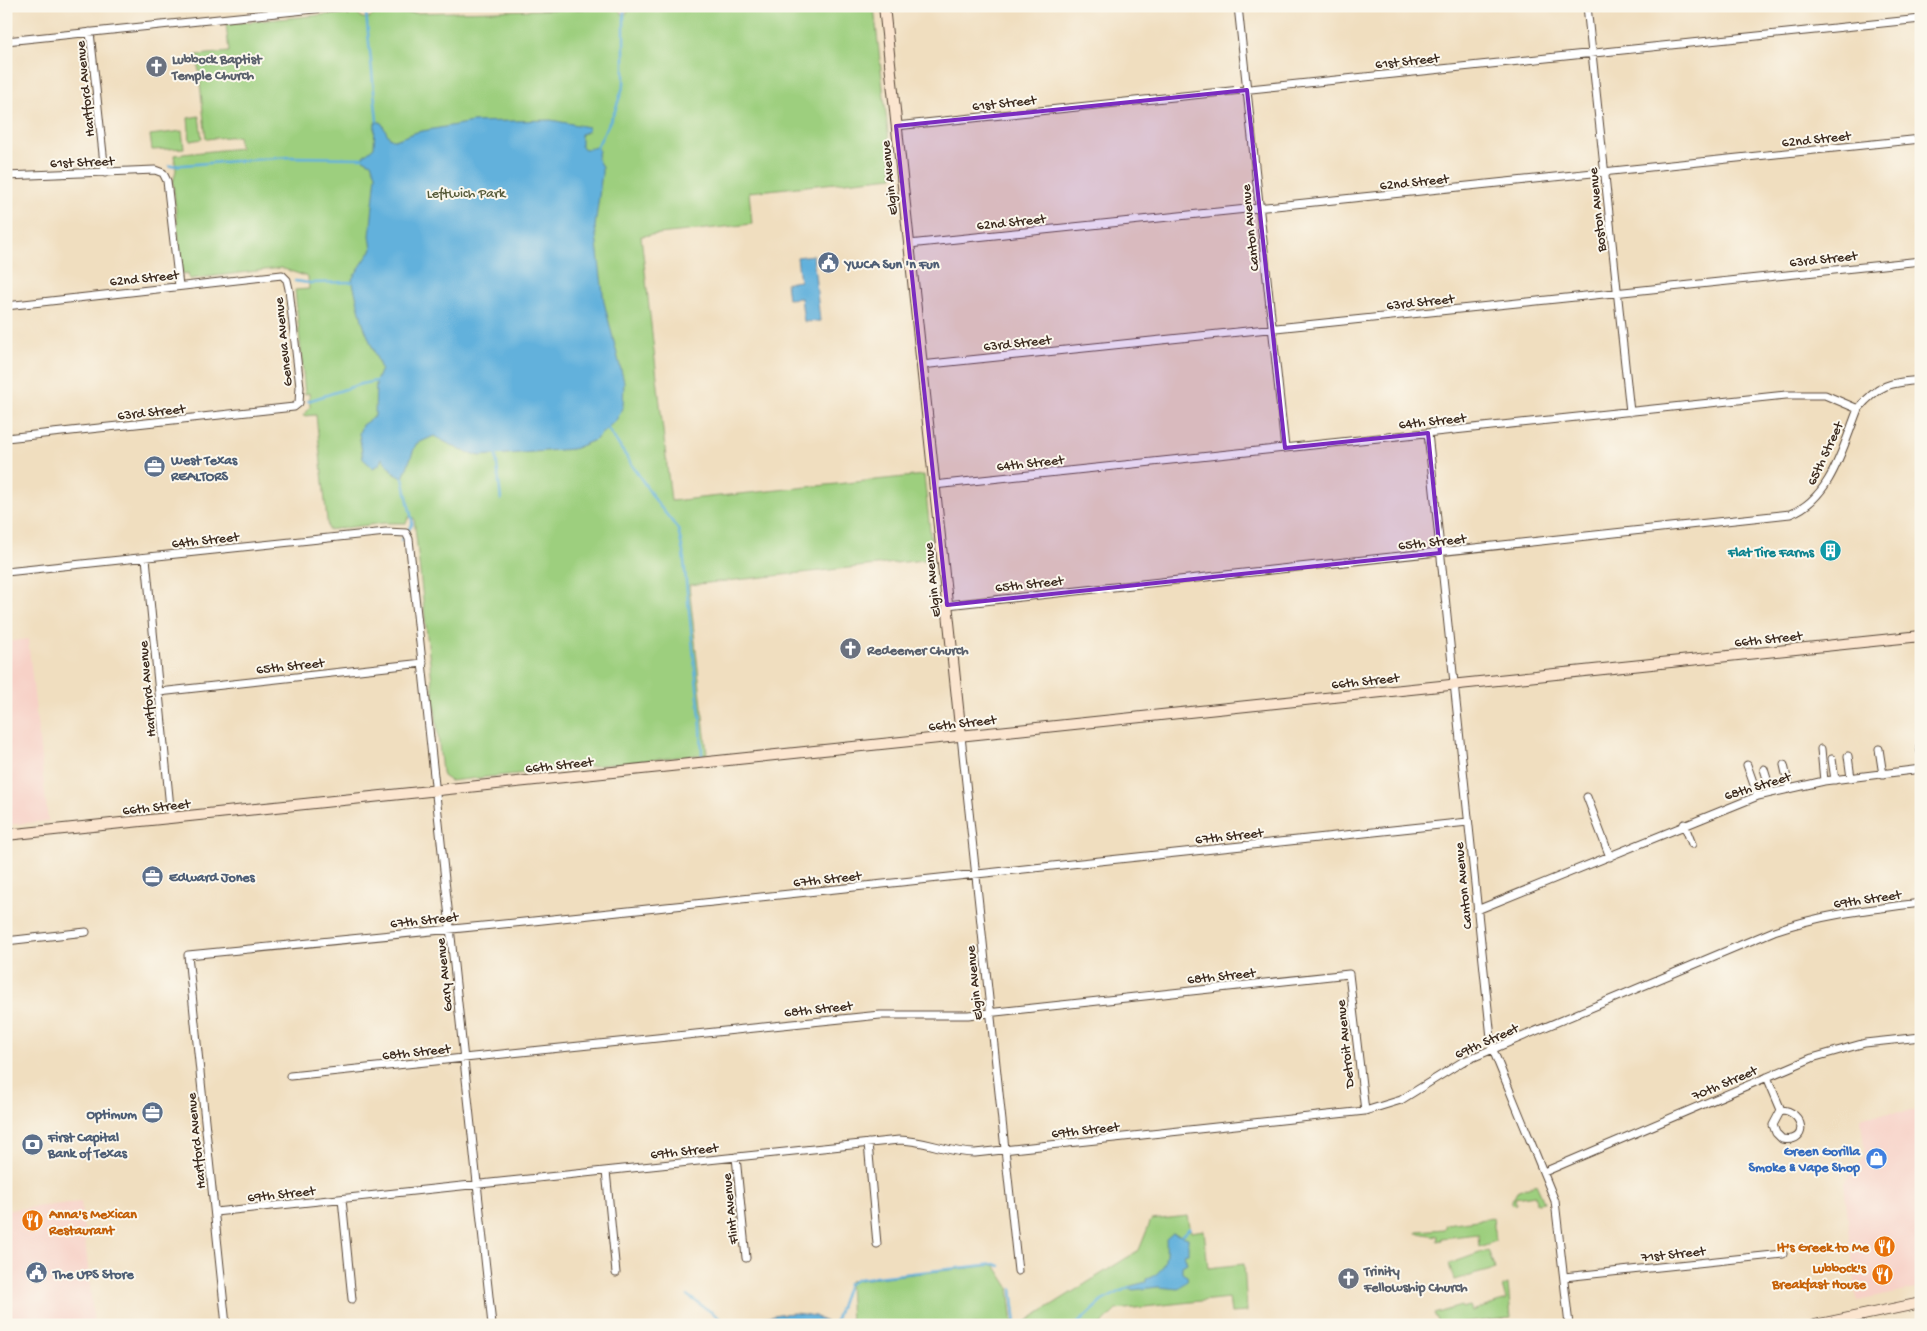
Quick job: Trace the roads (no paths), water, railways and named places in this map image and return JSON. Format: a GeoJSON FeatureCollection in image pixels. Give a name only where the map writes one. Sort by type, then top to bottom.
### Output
{"type":"FeatureCollection","features":[{"type":"Feature","properties":{"kind":"street"},"geometry":{"type":"LineString","coordinates":[[6,41],[357,6]]}},
{"type":"Feature","properties":{"kind":"street","name":"Elgin Avenue"},"geometry":{"type":"LineString","coordinates":[[884,6],[1018,1271]]}},
{"type":"Feature","properties":{"kind":"street","name":"Canton Avenue"},"geometry":{"type":"LineString","coordinates":[[1238,6],[1285,448]]}},
{"type":"Feature","properties":{"kind":"street","name":"Boston Avenue"},"geometry":{"type":"LineString","coordinates":[[1587,6],[1630,412]]}},
{"type":"Feature","properties":{"kind":"street","name":"61st Street"},"geometry":{"type":"LineString","coordinates":[[896,126],[1921,19]]}},
{"type":"Feature","properties":{"kind":"street","name":"Hartford Avenue"},"geometry":{"type":"LineString","coordinates":[[90,32],[105,173]]}},
{"type":"Feature","properties":{"kind":"street","name":"62nd Street"},"geometry":{"type":"LineString","coordinates":[[909,244],[1921,139]]}},
{"type":"Feature","properties":{"kind":"street","name":"61st Street"},"geometry":{"type":"LineString","coordinates":[[6,176],[159,171],[167,181],[179,286]]}},
{"type":"Feature","properties":{"kind":"street","name":"63rd Street"},"geometry":{"type":"LineString","coordinates":[[921,364],[1921,261]]}},
{"type":"Feature","properties":{"kind":"street","name":"62nd Street"},"geometry":{"type":"LineString","coordinates":[[6,306],[272,275],[282,275],[285,277]]}},
{"type":"Feature","properties":{"kind":"street","name":"Geneva Avenue"},"geometry":{"type":"LineString","coordinates":[[285,277],[289,289],[300,387],[299,403],[296,405]]}},
{"type":"Feature","properties":{"kind":"street"},"geometry":{"type":"LineString","coordinates":[[1858,409],[1871,393],[1883,386],[1921,380]]}},
{"type":"Feature","properties":{"kind":"street","name":"64th Street"},"geometry":{"type":"LineString","coordinates":[[934,485],[1812,393],[1825,394],[1858,409]]}},
{"type":"Feature","properties":{"kind":"street","name":"63rd Street"},"geometry":{"type":"LineString","coordinates":[[6,438],[276,411],[296,405]]}},
{"type":"Feature","properties":{"kind":"street","name":"65th Street"},"geometry":{"type":"LineString","coordinates":[[947,605],[1790,514],[1802,510],[1823,491],[1858,409]]}},
{"type":"Feature","properties":{"kind":"street","name":"Canton Avenue"},"geometry":{"type":"LineString","coordinates":[[1428,433],[1493,1050],[1544,1172],[1558,1217],[1569,1325]]}},
{"type":"Feature","properties":{"kind":"street","name":"64th Street"},"geometry":{"type":"LineString","coordinates":[[6,572],[386,532],[406,533]]}},
{"type":"Feature","properties":{"kind":"street","name":"Gary Avenue"},"geometry":{"type":"LineString","coordinates":[[406,533],[409,539],[423,663],[492,1325]]}},
{"type":"Feature","properties":{"kind":"street","name":"Hartford Avenue"},"geometry":{"type":"LineString","coordinates":[[146,558],[171,818]]}},
{"type":"Feature","properties":{"kind":"street","name":"66th Street"},"geometry":{"type":"LineString","coordinates":[[6,835],[1921,636]]}},
{"type":"Feature","properties":{"kind":"street","name":"65th Street"},"geometry":{"type":"LineString","coordinates":[[159,692],[423,663]]}},
{"type":"Feature","properties":{"kind":"street"},"geometry":{"type":"LineString","coordinates":[[1821,748],[1824,780]]}},
{"type":"Feature","properties":{"kind":"street"},"geometry":{"type":"LineString","coordinates":[[1879,749],[1883,774]]}},
{"type":"Feature","properties":{"kind":"street"},"geometry":{"type":"LineString","coordinates":[[1848,756],[1851,778]]}},
{"type":"Feature","properties":{"kind":"street"},"geometry":{"type":"LineString","coordinates":[[1832,759],[1835,780]]}},
{"type":"Feature","properties":{"kind":"street"},"geometry":{"type":"LineString","coordinates":[[1747,765],[1758,796]]}},
{"type":"Feature","properties":{"kind":"street"},"geometry":{"type":"LineString","coordinates":[[1784,765],[1789,787]]}},
{"type":"Feature","properties":{"kind":"street"},"geometry":{"type":"LineString","coordinates":[[1764,769],[1771,792]]}},
{"type":"Feature","properties":{"kind":"street","name":"68th Street"},"geometry":{"type":"LineString","coordinates":[[1477,910],[1684,824],[1758,796],[1824,780],[1921,769]]}},
{"type":"Feature","properties":{"kind":"street"},"geometry":{"type":"LineString","coordinates":[[1587,797],[1610,856]]}},
{"type":"Feature","properties":{"kind":"street","name":"67th Street"},"geometry":{"type":"LineString","coordinates":[[188,955],[976,875],[1468,822]]}},
{"type":"Feature","properties":{"kind":"street"},"geometry":{"type":"LineString","coordinates":[[1684,824],[1692,844]]}},
{"type":"Feature","properties":{"kind":"street","name":"69th Street"},"geometry":{"type":"LineString","coordinates":[[215,1212],[868,1143],[907,1140],[963,1153],[1365,1111],[1401,1100],[1462,1062],[1774,931],[1848,912],[1921,903]]}},
{"type":"Feature","properties":{"kind":"street"},"geometry":{"type":"LineString","coordinates":[[6,941],[86,932]]}},
{"type":"Feature","properties":{"kind":"street","name":"Hartford Avenue"},"geometry":{"type":"LineString","coordinates":[[188,955],[226,1325]]}},
{"type":"Feature","properties":{"kind":"street","name":"68th Street"},"geometry":{"type":"LineString","coordinates":[[290,1076],[880,1015],[952,1016],[1349,974]]}},
{"type":"Feature","properties":{"kind":"street","name":"Detroit Avenue"},"geometry":{"type":"LineString","coordinates":[[1349,974],[1365,1111]]}},
{"type":"Feature","properties":{"kind":"street","name":"70th Street"},"geometry":{"type":"LineString","coordinates":[[1544,1172],[1767,1077],[1838,1049],[1865,1043],[1921,1037]]}},
{"type":"Feature","properties":{"kind":"street"},"geometry":{"type":"LineString","coordinates":[[1767,1077],[1781,1110]]}},
{"type":"Feature","properties":{"kind":"street"},"geometry":{"type":"LineString","coordinates":[[1781,1110],[1791,1112],[1801,1123],[1799,1136],[1793,1139],[1782,1139],[1776,1133],[1773,1125],[1781,1110]]}},
{"type":"Feature","properties":{"kind":"street"},"geometry":{"type":"LineString","coordinates":[[868,1143],[878,1244]]}},
{"type":"Feature","properties":{"kind":"street","name":"Flint Avenue"},"geometry":{"type":"LineString","coordinates":[[736,1158],[746,1258]]}},
{"type":"Feature","properties":{"kind":"street"},"geometry":{"type":"LineString","coordinates":[[606,1171],[616,1273]]}},
{"type":"Feature","properties":{"kind":"street"},"geometry":{"type":"LineString","coordinates":[[342,1199],[352,1299]]}},
{"type":"Feature","properties":{"kind":"street","name":"71st Street"},"geometry":{"type":"LineString","coordinates":[[1564,1277],[1783,1254]]}},
{"type":"Feature","properties":{"kind":"street"},"geometry":{"type":"LineString","coordinates":[[1815,1325],[1921,1303]]}},
{"type":"Feature","properties":{"kind":"water"},"geometry":{"type":"Polygon","coordinates":[[[551,120],[588,127],[588,131],[581,134],[581,146],[585,149],[597,147],[599,151],[597,158],[602,167],[602,173],[595,227],[604,302],[624,382],[623,406],[617,419],[595,440],[573,449],[480,456],[460,450],[434,436],[416,444],[403,478],[395,474],[382,458],[379,465],[373,468],[363,459],[359,433],[362,425],[375,416],[376,381],[381,369],[363,324],[352,279],[372,249],[370,236],[376,174],[371,163],[363,159],[363,156],[374,147],[375,122],[381,122],[389,137],[395,140],[417,132],[472,122],[551,120]]]}},
{"type":"Feature","properties":{"kind":"water"},"geometry":{"type":"Polygon","coordinates":[[[813,255],[820,321],[804,322],[801,298],[788,299],[786,283],[800,281],[797,257],[813,255]]]}},
{"type":"Feature","properties":{"kind":"water"},"geometry":{"type":"Polygon","coordinates":[[[1173,1233],[1188,1238],[1188,1253],[1184,1254],[1187,1263],[1182,1266],[1182,1273],[1187,1276],[1188,1280],[1178,1289],[1158,1287],[1133,1290],[1127,1287],[1146,1282],[1146,1279],[1158,1273],[1164,1264],[1166,1239],[1173,1233]]]}},
{"type":"Feature","properties":{"kind":"water"},"geometry":{"type":"Polygon","coordinates":[[[796,1313],[815,1316],[831,1325],[730,1325],[779,1314],[796,1313]]]}},
{"type":"Feature","properties":{"kind":"waterway"},"geometry":{"type":"LineString","coordinates":[[597,147],[615,111],[624,84],[624,7]]}},
{"type":"Feature","properties":{"kind":"waterway"},"geometry":{"type":"LineString","coordinates":[[366,13],[377,121]]}},
{"type":"Feature","properties":{"kind":"waterway"},"geometry":{"type":"LineString","coordinates":[[169,166],[290,157],[363,158]]}},
{"type":"Feature","properties":{"kind":"waterway"},"geometry":{"type":"LineString","coordinates":[[295,281],[309,283],[352,282]]}},
{"type":"Feature","properties":{"kind":"waterway"},"geometry":{"type":"LineString","coordinates":[[308,401],[376,381]]}},
{"type":"Feature","properties":{"kind":"waterway"},"geometry":{"type":"LineString","coordinates":[[608,429],[658,504],[678,529],[683,552],[701,726],[702,755]]}},
{"type":"Feature","properties":{"kind":"waterway"},"geometry":{"type":"LineString","coordinates":[[496,455],[501,500]]}},
{"type":"Feature","properties":{"kind":"waterway"},"geometry":{"type":"LineString","coordinates":[[401,540],[412,525],[403,478]]}},
{"type":"Feature","properties":{"kind":"waterway"},"geometry":{"type":"LineString","coordinates":[[1182,1235],[1190,1228]]}},
{"type":"Feature","properties":{"kind":"waterway"},"geometry":{"type":"LineString","coordinates":[[834,1325],[848,1284],[858,1279],[995,1264],[1000,1266]]}},
{"type":"Feature","properties":{"kind":"waterway"},"geometry":{"type":"LineString","coordinates":[[1076,1325],[1102,1301],[1129,1287]]}},
{"type":"Feature","properties":{"kind":"waterway"},"geometry":{"type":"LineString","coordinates":[[1012,1289],[1016,1325]]}},
{"type":"Feature","properties":{"kind":"waterway"},"geometry":{"type":"LineString","coordinates":[[688,1296],[730,1325]]}},
{"type":"Feature","properties":{"kind":"place","name":"Lubbock Baptist Temple Church"},"geometry":{"type":"Point","coordinates":[156,66]}},
{"type":"Feature","properties":{"kind":"place","name":"YWCA Sun 'n Fun"},"geometry":{"type":"Point","coordinates":[829,263]}},
{"type":"Feature","properties":{"kind":"place","name":"West Texas REALTORS"},"geometry":{"type":"Point","coordinates":[155,467]}},
{"type":"Feature","properties":{"kind":"place","name":"Flat Tire Farms"},"geometry":{"type":"Point","coordinates":[1830,551]}},
{"type":"Feature","properties":{"kind":"place","name":"Redeemer Church"},"geometry":{"type":"Point","coordinates":[851,649]}},
{"type":"Feature","properties":{"kind":"place","name":"Edward Jones"},"geometry":{"type":"Point","coordinates":[153,876]}},
{"type":"Feature","properties":{"kind":"place","name":"Optimum"},"geometry":{"type":"Point","coordinates":[153,1113]}},
{"type":"Feature","properties":{"kind":"place","name":"First Capital Bank of Texas"},"geometry":{"type":"Point","coordinates":[32,1144]}},
{"type":"Feature","properties":{"kind":"place","name":"Green Gorilla Smoke & Vape Shop"},"geometry":{"type":"Point","coordinates":[1876,1158]}},
{"type":"Feature","properties":{"kind":"place","name":"Anna's Mexican Restaurant"},"geometry":{"type":"Point","coordinates":[33,1221]}},
{"type":"Feature","properties":{"kind":"place","name":"It's Greek to Me"},"geometry":{"type":"Point","coordinates":[1885,1246]}},
{"type":"Feature","properties":{"kind":"place","name":"The UPS Store"},"geometry":{"type":"Point","coordinates":[37,1273]}},
{"type":"Feature","properties":{"kind":"place","name":"Lubbock's Breakfast House"},"geometry":{"type":"Point","coordinates":[1882,1275]}},
{"type":"Feature","properties":{"kind":"place","name":"Trinity Fellowship Church"},"geometry":{"type":"Point","coordinates":[1348,1278]}},
{"type":"Feature","properties":{"kind":"park label","name":"Leftwich Park"},"geometry":{"type":"Point","coordinates":[466,192]}}]}
